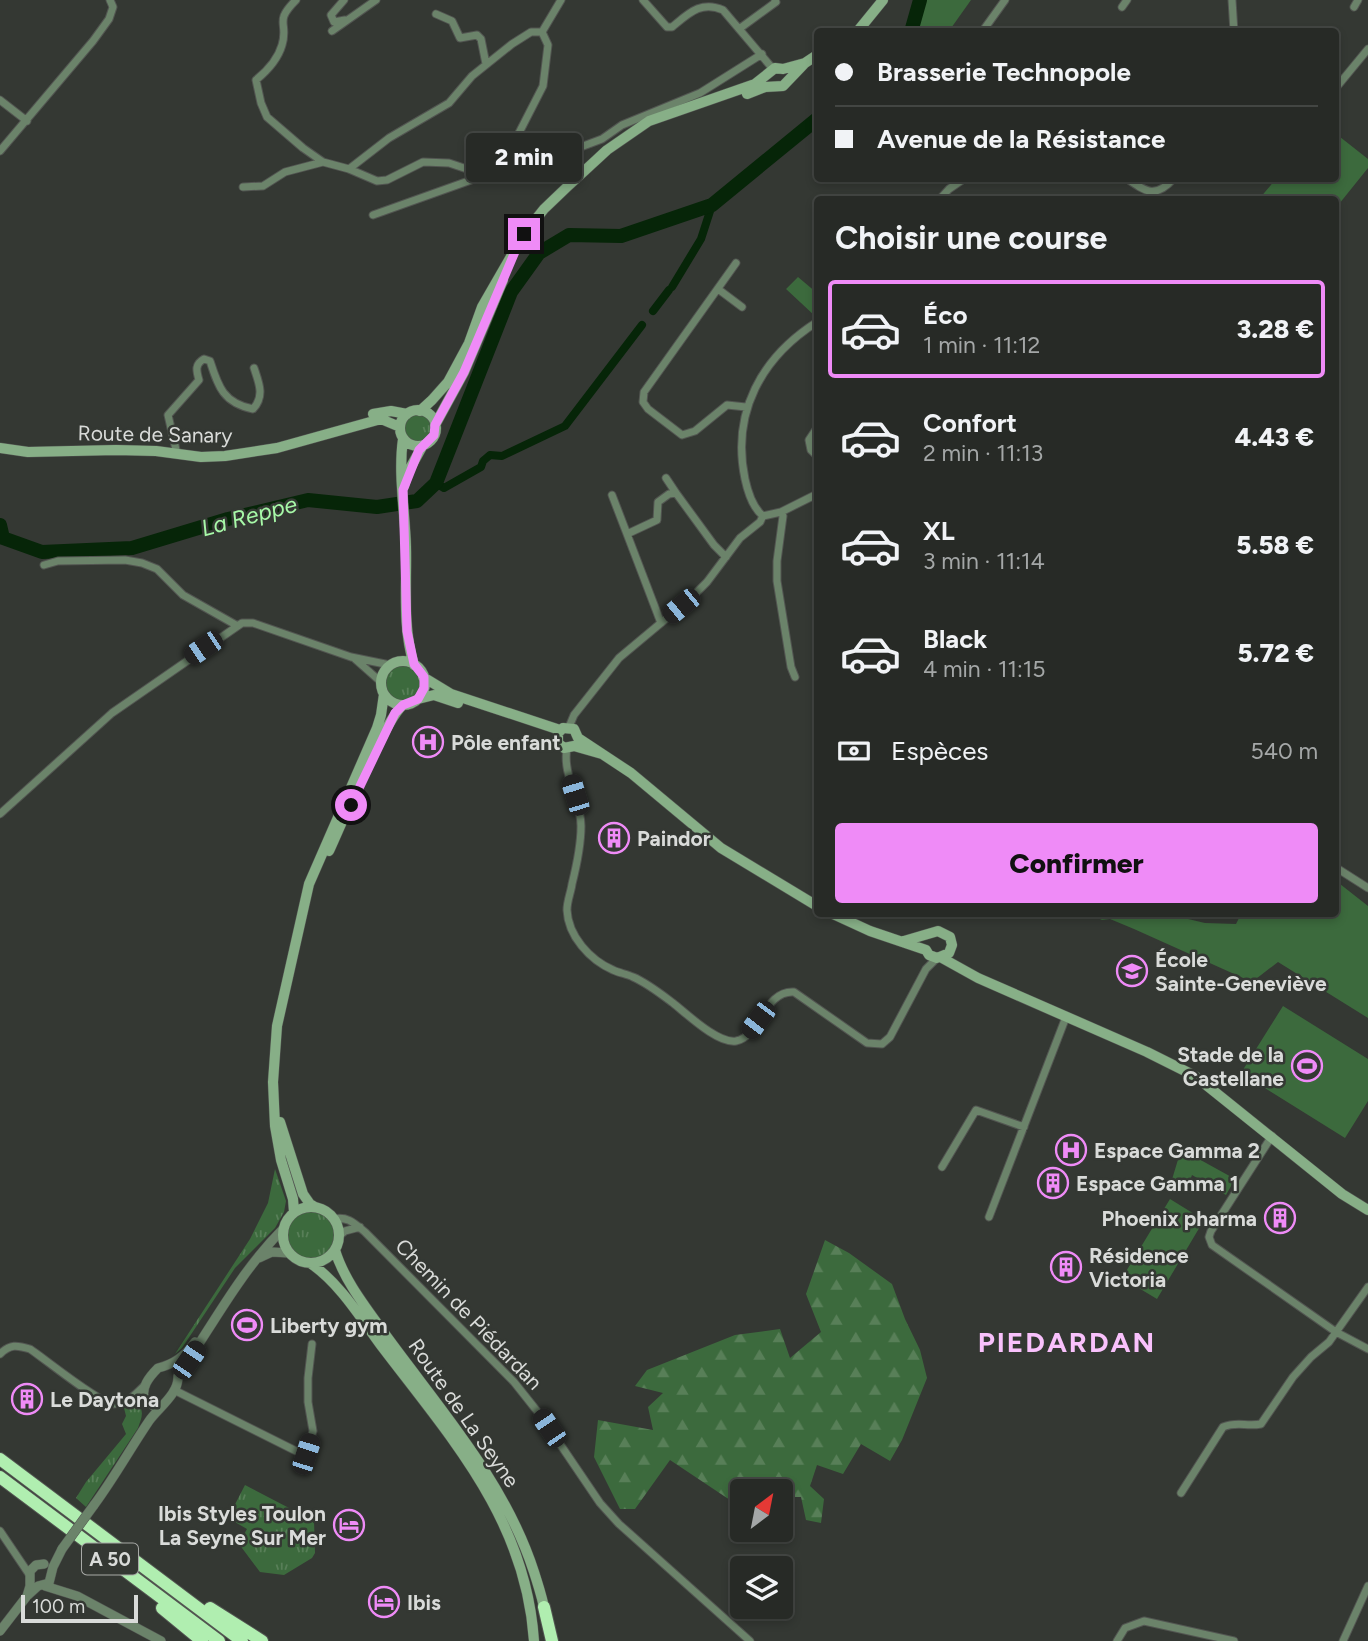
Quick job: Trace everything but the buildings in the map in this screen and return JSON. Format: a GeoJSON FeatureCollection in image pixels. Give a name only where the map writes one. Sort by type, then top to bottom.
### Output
{"type":"FeatureCollection","features":[{"type":"Feature","properties":{"kind":"highway","name":"A 50"},"geometry":{"type":"LineString","coordinates":[[0,1459],[242,1641]]}},
{"type":"Feature","properties":{"kind":"highway"},"geometry":{"type":"LineString","coordinates":[[0,1478],[54,1525],[202,1641]]}},
{"type":"Feature","properties":{"kind":"highway","name":"A 50"},"geometry":{"type":"LineString","coordinates":[[0,1478],[219,1641]]}},
{"type":"Feature","properties":{"kind":"highway"},"geometry":{"type":"LineString","coordinates":[[167,1585],[209,1607],[262,1641]]}},
{"type":"Feature","properties":{"kind":"highway"},"geometry":{"type":"LineString","coordinates":[[544,1607],[550,1641]]}},
{"type":"Feature","properties":{"kind":"main road"},"geometry":{"type":"LineString","coordinates":[[860,28],[883,0]]}},
{"type":"Feature","properties":{"kind":"main road"},"geometry":{"type":"LineString","coordinates":[[562,732],[451,694],[424,677],[414,664],[407,631],[405,516],[401,464],[403,439],[400,426],[407,414],[420,411],[432,400],[452,375],[473,333],[482,307],[533,221],[590,165],[649,121],[755,84],[814,57]]}},
{"type":"Feature","properties":{"kind":"main road"},"geometry":{"type":"LineString","coordinates":[[631,132],[771,86],[783,86],[778,73]]}},
{"type":"Feature","properties":{"kind":"main road"},"geometry":{"type":"LineString","coordinates":[[771,86],[778,73]]}},
{"type":"Feature","properties":{"kind":"main road"},"geometry":{"type":"LineString","coordinates":[[403,490],[408,472],[423,445],[434,435],[435,425],[464,372],[517,247]]}},
{"type":"Feature","properties":{"kind":"main road","name":"Route de Sanary"},"geometry":{"type":"LineString","coordinates":[[307,439],[361,417],[391,411],[407,414]]}},
{"type":"Feature","properties":{"kind":"main road"},"geometry":{"type":"LineString","coordinates":[[420,411],[430,415],[435,425]]}},
{"type":"Feature","properties":{"kind":"main road","name":"Route de Sanary"},"geometry":{"type":"LineString","coordinates":[[0,448],[28,452],[116,450],[201,457],[277,448],[381,419],[400,426]]}},
{"type":"Feature","properties":{"kind":"main road"},"geometry":{"type":"LineString","coordinates":[[403,439],[412,445],[423,445]]}},
{"type":"Feature","properties":{"kind":"main road"},"geometry":{"type":"LineString","coordinates":[[294,1212],[315,1207],[323,1209],[334,1219],[339,1236],[335,1250],[322,1261],[310,1263],[295,1258],[283,1241],[283,1229],[294,1212],[277,1138],[273,1082],[277,1026],[312,875],[377,728],[382,715],[384,694],[381,682],[385,669],[394,663],[407,631]]}},
{"type":"Feature","properties":{"kind":"main road"},"geometry":{"type":"LineString","coordinates":[[394,663],[414,664]]}},
{"type":"Feature","properties":{"kind":"main road"},"geometry":{"type":"LineString","coordinates":[[418,699],[424,688],[424,677]]}},
{"type":"Feature","properties":{"kind":"main road"},"geometry":{"type":"LineString","coordinates":[[384,694],[389,700],[403,705]]}},
{"type":"Feature","properties":{"kind":"main road"},"geometry":{"type":"LineString","coordinates":[[305,905],[385,733],[395,713],[403,705],[434,695],[540,731],[576,732],[573,744]]}},
{"type":"Feature","properties":{"kind":"main road"},"geometry":{"type":"LineString","coordinates":[[562,732],[561,746],[573,744],[602,754],[631,773],[713,843],[814,904]]}},
{"type":"Feature","properties":{"kind":"main road"},"geometry":{"type":"LineString","coordinates":[[840,917],[870,931],[904,941],[967,973],[1155,1055],[1195,1076],[1342,1194],[1368,1210]]}},
{"type":"Feature","properties":{"kind":"main road"},"geometry":{"type":"LineString","coordinates":[[904,941],[938,931],[946,934],[951,941],[951,950],[967,973]]}},
{"type":"Feature","properties":{"kind":"main road"},"geometry":{"type":"LineString","coordinates":[[926,951],[925,942],[930,935]]}},
{"type":"Feature","properties":{"kind":"main road"},"geometry":{"type":"LineString","coordinates":[[940,958],[951,950]]}},
{"type":"Feature","properties":{"kind":"main road"},"geometry":{"type":"LineString","coordinates":[[276,1110],[303,1194],[315,1207]]}},
{"type":"Feature","properties":{"kind":"main road","name":"Route de La Seyne"},"geometry":{"type":"LineString","coordinates":[[335,1250],[354,1289],[498,1491],[527,1550],[544,1607]]}},
{"type":"Feature","properties":{"kind":"main road","name":"Route de La Seyne"},"geometry":{"type":"LineString","coordinates":[[310,1263],[320,1270],[356,1312],[477,1472],[517,1554],[526,1586],[534,1641]]}},
{"type":"Feature","properties":{"kind":"street"},"geometry":{"type":"LineString","coordinates":[[0,151],[101,30],[113,7],[110,0]]}},
{"type":"Feature","properties":{"kind":"street"},"geometry":{"type":"LineString","coordinates":[[296,0],[286,10],[282,22],[283,42],[279,52],[255,83],[267,117],[292,140],[323,162],[377,181],[394,179],[423,162],[449,163],[473,172],[499,172]]}},
{"type":"Feature","properties":{"kind":"street"},"geometry":{"type":"LineString","coordinates":[[344,0],[331,15],[334,22],[346,20]]}},
{"type":"Feature","properties":{"kind":"street"},"geometry":{"type":"LineString","coordinates":[[332,31],[376,0]]}},
{"type":"Feature","properties":{"kind":"street"},"geometry":{"type":"LineString","coordinates":[[542,32],[561,0]]}},
{"type":"Feature","properties":{"kind":"street"},"geometry":{"type":"LineString","coordinates":[[643,0],[667,27],[672,27],[695,8],[714,6],[723,10],[778,73]]}},
{"type":"Feature","properties":{"kind":"street"},"geometry":{"type":"LineString","coordinates":[[985,28],[1005,0]]}},
{"type":"Feature","properties":{"kind":"street"},"geometry":{"type":"LineString","coordinates":[[1232,0],[1234,28]]}},
{"type":"Feature","properties":{"kind":"street"},"geometry":{"type":"LineString","coordinates":[[739,29],[777,1]]}},
{"type":"Feature","properties":{"kind":"street"},"geometry":{"type":"LineString","coordinates":[[436,14],[452,20],[460,38],[477,35],[481,39],[486,64]]}},
{"type":"Feature","properties":{"kind":"street"},"geometry":{"type":"LineString","coordinates":[[349,169],[389,138],[449,103],[472,76],[512,44],[531,32],[542,32]]}},
{"type":"Feature","properties":{"kind":"street"},"geometry":{"type":"LineString","coordinates":[[499,172],[543,86],[548,45],[542,32]]}},
{"type":"Feature","properties":{"kind":"street"},"geometry":{"type":"LineString","coordinates":[[1339,84],[1368,49]]}},
{"type":"Feature","properties":{"kind":"street"},"geometry":{"type":"LineString","coordinates":[[373,215],[521,164],[531,164],[547,155],[562,154],[602,139],[622,125],[700,93],[762,54]]}},
{"type":"Feature","properties":{"kind":"street"},"geometry":{"type":"LineString","coordinates":[[0,100],[27,121]]}},
{"type":"Feature","properties":{"kind":"street"},"geometry":{"type":"LineString","coordinates":[[243,187],[262,186],[285,172],[323,162]]}},
{"type":"Feature","properties":{"kind":"street"},"geometry":{"type":"LineString","coordinates":[[943,196],[959,182]]}},
{"type":"Feature","properties":{"kind":"street"},"geometry":{"type":"LineString","coordinates":[[1133,182],[1148,191],[1162,191],[1170,182]]}},
{"type":"Feature","properties":{"kind":"street"},"geometry":{"type":"LineString","coordinates":[[1145,196],[1148,191]]}},
{"type":"Feature","properties":{"kind":"street"},"geometry":{"type":"LineString","coordinates":[[736,263],[644,392],[643,402],[648,409],[682,435],[695,431],[727,405],[746,407]]}},
{"type":"Feature","properties":{"kind":"street"},"geometry":{"type":"LineString","coordinates":[[718,289],[742,307]]}},
{"type":"Feature","properties":{"kind":"street"},"geometry":{"type":"LineString","coordinates":[[759,518],[743,469],[746,407],[777,355],[789,341],[814,324]]}},
{"type":"Feature","properties":{"kind":"street"},"geometry":{"type":"LineString","coordinates":[[177,454],[168,415],[199,380],[196,370],[199,362],[204,359],[210,361],[220,390],[245,407],[253,409],[261,394],[254,368]]}},
{"type":"Feature","properties":{"kind":"street"},"geometry":{"type":"LineString","coordinates":[[814,432],[809,440],[814,453]]}},
{"type":"Feature","properties":{"kind":"street"},"geometry":{"type":"LineString","coordinates":[[666,478],[714,545],[726,557]]}},
{"type":"Feature","properties":{"kind":"street"},"geometry":{"type":"LineString","coordinates":[[627,534],[657,520],[658,502],[669,494],[676,493]]}},
{"type":"Feature","properties":{"kind":"street"},"geometry":{"type":"LineString","coordinates":[[612,495],[661,623]]}},
{"type":"Feature","properties":{"kind":"street"},"geometry":{"type":"LineString","coordinates":[[562,732],[619,658],[707,582],[759,518],[781,512],[814,496]]}},
{"type":"Feature","properties":{"kind":"street"},"geometry":{"type":"LineString","coordinates":[[781,512],[783,516],[777,561],[778,581],[791,667],[795,677]]}},
{"type":"Feature","properties":{"kind":"street"},"geometry":{"type":"LineString","coordinates":[[44,565],[58,561],[125,560],[142,563],[157,569],[183,595],[239,624]]}},
{"type":"Feature","properties":{"kind":"street"},"geometry":{"type":"LineString","coordinates":[[0,814],[112,713],[239,624],[253,623],[351,657],[394,663]]}},
{"type":"Feature","properties":{"kind":"street"},"geometry":{"type":"LineString","coordinates":[[351,657],[381,682]]}},
{"type":"Feature","properties":{"kind":"street"},"geometry":{"type":"LineString","coordinates":[[573,744],[566,763],[581,818],[582,842],[567,908],[571,928],[584,949],[598,962],[633,977],[723,1040],[736,1041],[747,1036],[776,997],[785,992],[794,992],[867,1042],[882,1044],[890,1037],[926,968],[940,958]]}},
{"type":"Feature","properties":{"kind":"street"},"geometry":{"type":"LineString","coordinates":[[1339,870],[1368,888]]}},
{"type":"Feature","properties":{"kind":"street"},"geometry":{"type":"LineString","coordinates":[[926,951],[926,968]]}},
{"type":"Feature","properties":{"kind":"street"},"geometry":{"type":"LineString","coordinates":[[989,1216],[1066,1017]]}},
{"type":"Feature","properties":{"kind":"street"},"geometry":{"type":"LineString","coordinates":[[942,1167],[976,1110],[1024,1128]]}},
{"type":"Feature","properties":{"kind":"street"},"geometry":{"type":"LineString","coordinates":[[1272,1136],[1209,1237],[1212,1245],[1336,1332],[1368,1349]]}},
{"type":"Feature","properties":{"kind":"street"},"geometry":{"type":"LineString","coordinates":[[334,1219],[341,1217],[360,1227]]}},
{"type":"Feature","properties":{"kind":"street"},"geometry":{"type":"LineString","coordinates":[[339,1236],[352,1228],[360,1227]]}},
{"type":"Feature","properties":{"kind":"street","name":"Chemin de Piédardan"},"geometry":{"type":"LineString","coordinates":[[360,1227],[514,1382],[541,1416],[600,1503],[750,1641]]}},
{"type":"Feature","properties":{"kind":"street"},"geometry":{"type":"LineString","coordinates":[[0,1631],[94,1505],[148,1423],[174,1390],[178,1376],[252,1263],[265,1245],[283,1229]]}},
{"type":"Feature","properties":{"kind":"street"},"geometry":{"type":"LineString","coordinates":[[252,1263],[272,1252],[289,1253]]}},
{"type":"Feature","properties":{"kind":"street"},"geometry":{"type":"LineString","coordinates":[[1181,1493],[1223,1427],[1234,1422],[1250,1426],[1261,1424],[1293,1377],[1336,1332],[1368,1287]]}},
{"type":"Feature","properties":{"kind":"street"},"geometry":{"type":"LineString","coordinates":[[167,1367],[183,1356],[223,1305]]}},
{"type":"Feature","properties":{"kind":"street"},"geometry":{"type":"LineString","coordinates":[[174,1390],[242,1426],[306,1454],[313,1430],[308,1402],[312,1344]]}},
{"type":"Feature","properties":{"kind":"street"},"geometry":{"type":"LineString","coordinates":[[0,1354],[6,1348],[17,1345],[30,1349],[106,1403],[122,1403],[130,1399],[158,1368],[173,1369],[178,1376]]}},
{"type":"Feature","properties":{"kind":"street"},"geometry":{"type":"LineString","coordinates":[[145,1384],[143,1393],[148,1423]]}},
{"type":"Feature","properties":{"kind":"street"},"geometry":{"type":"LineString","coordinates":[[130,1399],[161,1406]]}},
{"type":"Feature","properties":{"kind":"street"},"geometry":{"type":"LineString","coordinates":[[0,1531],[36,1581],[77,1597],[162,1641]]}},
{"type":"Feature","properties":{"kind":"street"},"geometry":{"type":"LineString","coordinates":[[16,1553],[46,1569],[77,1597]]}},
{"type":"Feature","properties":{"kind":"street"},"geometry":{"type":"LineString","coordinates":[[36,1581],[46,1569]]}},
{"type":"Feature","properties":{"kind":"street"},"geometry":{"type":"LineString","coordinates":[[1343,1641],[1368,1586]]}},
{"type":"Feature","properties":{"kind":"street"},"geometry":{"type":"LineString","coordinates":[[1117,1641],[1125,1628],[1144,1621],[1234,1641]]}},
{"type":"Feature","properties":{"kind":"green space"},"geometry":{"type":"Polygon","coordinates":[[[926,0],[971,0],[951,28],[915,28],[926,0]]]}},
{"type":"Feature","properties":{"kind":"green space"},"geometry":{"type":"Polygon","coordinates":[[[1339,136],[1368,159],[1368,168],[1339,204],[1339,196],[1262,196],[1273,182],[1339,182],[1339,136]]]}},
{"type":"Feature","properties":{"kind":"green space"},"geometry":{"type":"Polygon","coordinates":[[[798,277],[814,290],[814,315],[786,289],[798,277]]]}},
{"type":"Feature","properties":{"kind":"green space"},"geometry":{"type":"Polygon","coordinates":[[[418,410],[430,416],[436,428],[430,440],[418,446],[406,440],[400,428],[406,416],[418,410]]]}},
{"type":"Feature","properties":{"kind":"green space"},"geometry":{"type":"Polygon","coordinates":[[[403,661],[418,668],[425,683],[418,698],[403,705],[388,698],[381,683],[388,668],[403,661]]]}},
{"type":"Feature","properties":{"kind":"green space"},"geometry":{"type":"Polygon","coordinates":[[[1339,884],[1368,906],[1368,1018],[1278,962],[1252,982],[1110,919],[1102,920],[1096,917],[1180,917],[1205,923],[1236,924],[1240,917],[1339,917],[1339,884]]]}},
{"type":"Feature","properties":{"kind":"green space","name":"Stade de la Castellane"},"geometry":{"type":"Polygon","coordinates":[[[1283,1006],[1368,1059],[1368,1101],[1345,1138],[1241,1073],[1283,1006]]]}},
{"type":"Feature","properties":{"kind":"green space"},"geometry":{"type":"Polygon","coordinates":[[[1180,1153],[1197,1158],[1235,1179],[1226,1195],[1192,1175],[1186,1191],[1170,1186],[1180,1153]]]}},
{"type":"Feature","properties":{"kind":"green space"},"geometry":{"type":"Polygon","coordinates":[[[275,1169],[286,1201],[284,1212],[275,1228],[235,1268],[182,1348],[175,1354],[250,1239],[268,1203],[275,1169]]]}},
{"type":"Feature","properties":{"kind":"green space"},"geometry":{"type":"Polygon","coordinates":[[[1170,1199],[1204,1220],[1157,1299],[1122,1278],[1170,1199]]]}},
{"type":"Feature","properties":{"kind":"green space"},"geometry":{"type":"Polygon","coordinates":[[[306,1207],[316,1207],[331,1215],[337,1224],[337,1246],[331,1255],[316,1263],[306,1263],[288,1251],[283,1240],[283,1230],[295,1212],[306,1207]]]}},
{"type":"Feature","properties":{"kind":"green space"},"geometry":{"type":"Polygon","coordinates":[[[825,1240],[849,1253],[892,1284],[920,1350],[927,1378],[902,1440],[890,1461],[861,1444],[843,1474],[817,1465],[810,1486],[824,1499],[821,1523],[806,1520],[801,1497],[793,1497],[793,1479],[730,1479],[730,1500],[670,1460],[635,1509],[620,1509],[594,1457],[598,1420],[653,1430],[648,1407],[663,1393],[635,1386],[647,1370],[735,1335],[780,1329],[790,1358],[821,1332],[806,1294],[825,1240]]]}},
{"type":"Feature","properties":{"kind":"green space"},"geometry":{"type":"Polygon","coordinates":[[[138,1404],[141,1410],[138,1428],[86,1507],[76,1498],[126,1434],[122,1424],[126,1416],[124,1408],[138,1404]]]}},
{"type":"Feature","properties":{"kind":"green space"},"geometry":{"type":"Polygon","coordinates":[[[245,1485],[314,1521],[315,1553],[312,1558],[284,1575],[260,1572],[239,1544],[247,1529],[228,1518],[245,1485]]]}},
{"type":"Feature","properties":{"kind":"waterway","name":"La Reppe"},"geometry":{"type":"LineString","coordinates":[[912,28],[920,0]]}},
{"type":"Feature","properties":{"kind":"waterway","name":"La Reppe"},"geometry":{"type":"LineString","coordinates":[[0,525],[3,538],[42,552],[132,548],[228,519],[308,500],[377,507],[417,501],[436,483],[511,292],[539,253],[569,235],[621,236],[712,205],[814,121]]}},
{"type":"Feature","properties":{"kind":"waterway"},"geometry":{"type":"LineString","coordinates":[[672,287],[701,239],[712,205]]}},
{"type":"Feature","properties":{"kind":"waterway"},"geometry":{"type":"LineString","coordinates":[[653,311],[669,290]]}},
{"type":"Feature","properties":{"kind":"waterway"},"geometry":{"type":"LineString","coordinates":[[436,483],[444,488],[481,467],[490,455],[502,456],[565,426],[642,325]]}},
{"type":"Feature","properties":{"kind":"place","name":"Pôle enfant"},"geometry":{"type":"Point","coordinates":[428,742]}},
{"type":"Feature","properties":{"kind":"place","name":"Paindor"},"geometry":{"type":"Point","coordinates":[614,838]}},
{"type":"Feature","properties":{"kind":"place","name":"École Sainte-Geneviève"},"geometry":{"type":"Point","coordinates":[1132,971]}},
{"type":"Feature","properties":{"kind":"place","name":"Stade de la Castellane"},"geometry":{"type":"Point","coordinates":[1307,1066]}},
{"type":"Feature","properties":{"kind":"place","name":"Espace Gamma 2"},"geometry":{"type":"Point","coordinates":[1071,1150]}},
{"type":"Feature","properties":{"kind":"place","name":"Espace Gamma 1"},"geometry":{"type":"Point","coordinates":[1053,1183]}},
{"type":"Feature","properties":{"kind":"place","name":"Phoenix pharma"},"geometry":{"type":"Point","coordinates":[1280,1218]}},
{"type":"Feature","properties":{"kind":"place","name":"Résidence Victoria"},"geometry":{"type":"Point","coordinates":[1066,1267]}},
{"type":"Feature","properties":{"kind":"place","name":"Liberty gym"},"geometry":{"type":"Point","coordinates":[247,1325]}},
{"type":"Feature","properties":{"kind":"place","name":"Le Daytona"},"geometry":{"type":"Point","coordinates":[27,1399]}},
{"type":"Feature","properties":{"kind":"place","name":"Ibis Styles Toulon La Seyne Sur Mer"},"geometry":{"type":"Point","coordinates":[349,1525]}},
{"type":"Feature","properties":{"kind":"place","name":"Ibis"},"geometry":{"type":"Point","coordinates":[384,1602]}},
{"type":"Feature","properties":{"kind":"district","name":"PIEDARDAN"},"geometry":{"type":"Point","coordinates":[1067,1342]}},
{"type":"Feature","properties":{"kind":"route"},"geometry":{"type":"LineString","coordinates":[[351,805],[395,713],[403,705],[418,699],[424,688],[424,677],[414,664],[407,631],[403,490],[408,472],[419,450],[434,435],[435,425],[464,372],[524,234]]}}]}
